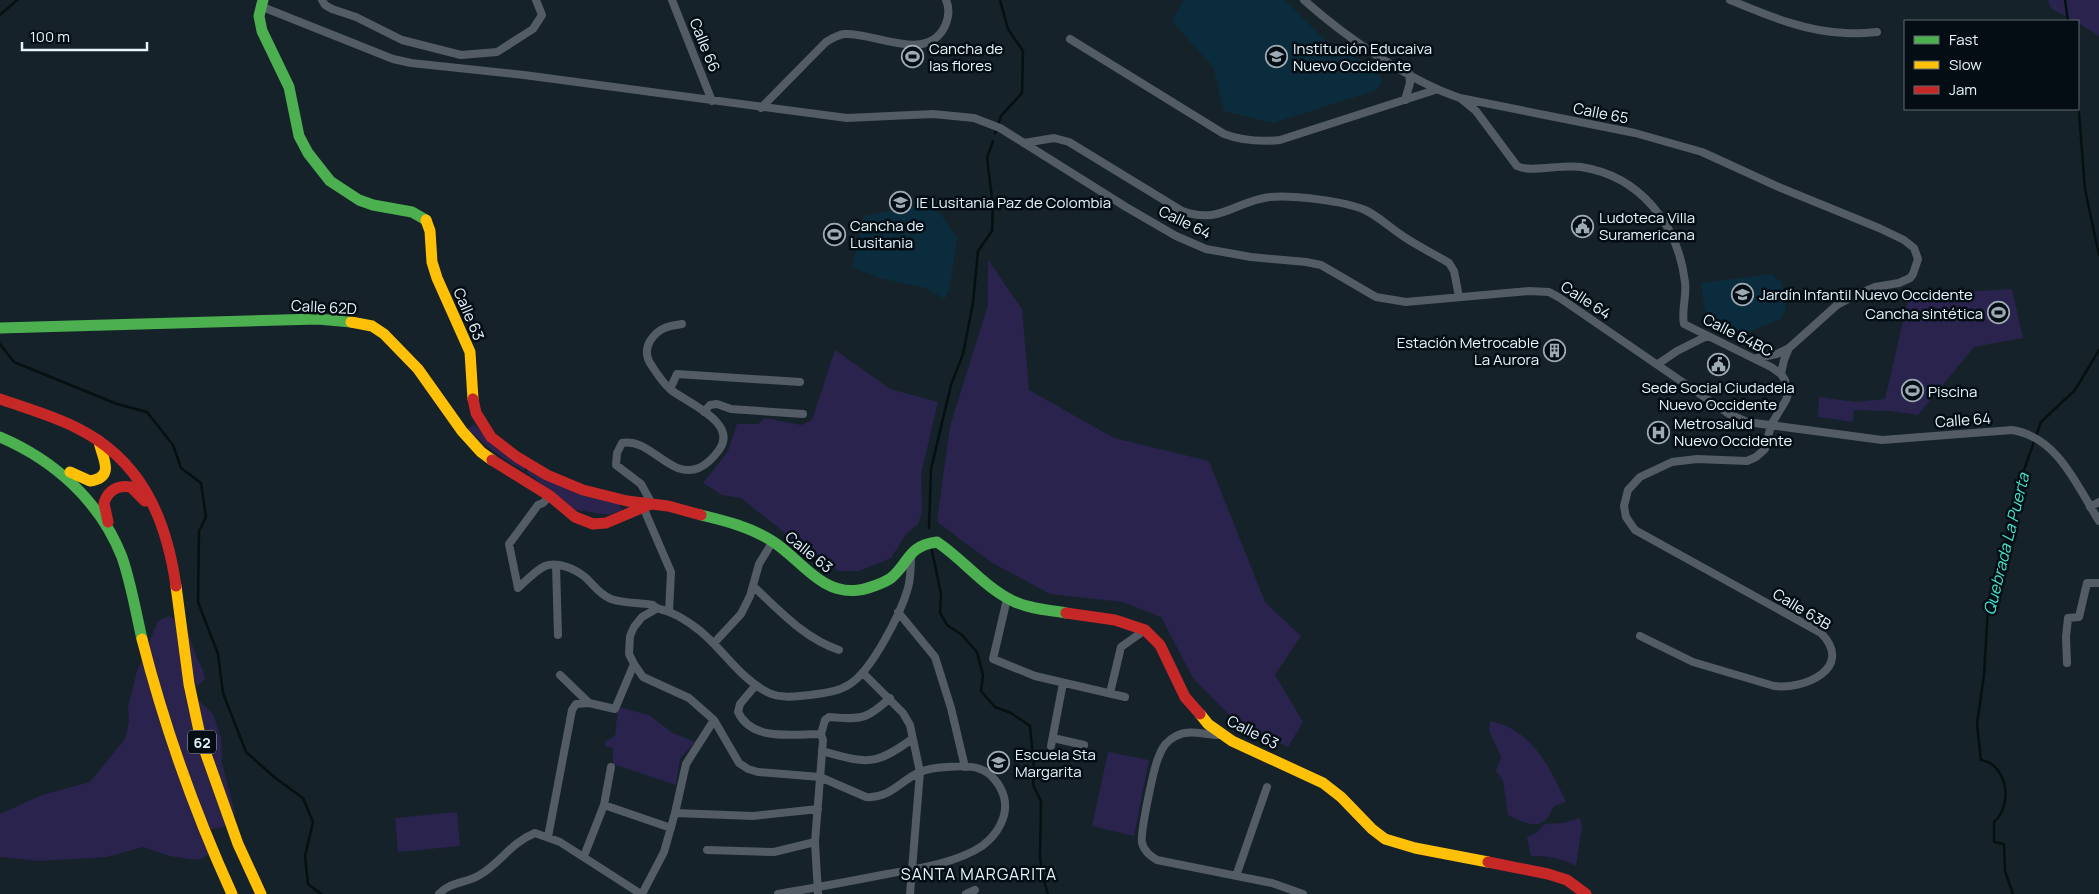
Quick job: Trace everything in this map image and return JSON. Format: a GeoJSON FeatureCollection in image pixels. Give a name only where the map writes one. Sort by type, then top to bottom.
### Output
{"type":"FeatureCollection","features":[{"type":"Feature","properties":{"kind":"main road","name":"Calle 63"},"geometry":{"type":"LineString","coordinates":[[262,3],[259,16],[262,31],[290,86],[299,136],[308,153],[318,167],[337,186],[359,200],[373,205],[412,212],[426,220],[430,231],[432,262],[437,278],[470,352],[474,405],[479,419],[492,437],[533,468],[563,482],[595,493],[647,506],[737,523],[772,542],[825,584],[843,591],[853,591],[890,579],[920,545],[937,542],[953,553],[985,583],[1007,599],[1037,608],[1115,620],[1145,630],[1160,644],[1179,686],[1195,711],[1222,735],[1322,782],[1342,797],[1372,829],[1386,839],[1415,848],[1548,874],[1567,880],[1586,894]]}},
{"type":"Feature","properties":{"kind":"main road","name":"Calle 62D"},"geometry":{"type":"LineString","coordinates":[[0,328],[318,319],[343,320],[372,326],[394,342],[418,369],[475,446],[495,462],[550,496],[575,517],[592,524],[612,521],[647,506]]}},
{"type":"Feature","properties":{"kind":"main road","name":"62"},"geometry":{"type":"LineString","coordinates":[[0,399],[52,415],[76,426],[99,440],[115,453],[135,475],[151,497],[160,516],[174,562],[186,663],[198,731],[243,857],[261,894]]}},
{"type":"Feature","properties":{"kind":"main road","name":"62"},"geometry":{"type":"LineString","coordinates":[[0,437],[37,454],[61,471],[94,506],[108,527],[122,558],[157,697],[214,855],[232,894]]}},
{"type":"Feature","properties":{"kind":"main road"},"geometry":{"type":"LineString","coordinates":[[61,471],[73,473],[84,480],[93,481],[99,478],[104,472],[107,461],[99,448],[99,440]]}},
{"type":"Feature","properties":{"kind":"main road"},"geometry":{"type":"LineString","coordinates":[[108,527],[109,518],[104,507],[106,495],[122,485],[133,488],[160,516]]}},
{"type":"Feature","properties":{"kind":"street"},"geometry":{"type":"LineString","coordinates":[[322,0],[325,5],[332,9],[356,17],[402,40],[451,53],[467,55],[497,52],[533,30],[542,15],[536,0]]}},
{"type":"Feature","properties":{"kind":"street","name":"Calle 66"},"geometry":{"type":"LineString","coordinates":[[672,0],[712,101]]}},
{"type":"Feature","properties":{"kind":"street"},"geometry":{"type":"LineString","coordinates":[[761,108],[826,42],[834,37],[844,34],[879,38],[913,46],[920,46],[937,38],[946,22],[948,7],[946,0]]}},
{"type":"Feature","properties":{"kind":"street","name":"Calle 65"},"geometry":{"type":"LineString","coordinates":[[1304,0],[1330,22],[1379,56],[1435,90],[1460,98],[1635,133],[1702,152],[1904,240],[1914,248],[1918,259],[1914,274],[1910,278],[1899,283],[1875,287],[1836,305],[1789,348]]}},
{"type":"Feature","properties":{"kind":"street"},"geometry":{"type":"LineString","coordinates":[[1730,0],[1778,19],[1818,29],[1845,33],[1877,32]]}},
{"type":"Feature","properties":{"kind":"street","name":"Calle 64"},"geometry":{"type":"LineString","coordinates":[[262,3],[393,59],[411,63],[557,79],[761,108],[847,118],[933,114],[974,118],[1000,128],[1176,236],[1206,249],[1251,257],[1321,265],[1376,297],[1406,302],[1530,291],[1550,292],[1729,414],[1747,422],[1882,440],[2012,430],[2024,432],[2049,446],[2067,470],[2099,521]]}},
{"type":"Feature","properties":{"kind":"street"},"geometry":{"type":"LineString","coordinates":[[1070,39],[1224,134],[1239,140],[1261,142],[1280,140],[1435,90]]}},
{"type":"Feature","properties":{"kind":"street"},"geometry":{"type":"LineString","coordinates":[[1404,100],[1410,84],[1409,73]]}},
{"type":"Feature","properties":{"kind":"street","name":"Calle 64BC"},"geometry":{"type":"LineString","coordinates":[[1460,98],[1476,111],[1517,166],[1525,170],[1546,166],[1571,166],[1595,170],[1617,179],[1642,195],[1667,225],[1682,263],[1685,285],[1682,313],[1684,324],[1757,358],[1781,374]]}},
{"type":"Feature","properties":{"kind":"street"},"geometry":{"type":"LineString","coordinates":[[1024,143],[1054,138],[1070,142],[1182,211],[1192,214],[1216,215],[1270,197],[1293,197],[1354,206],[1378,217],[1401,235],[1449,263],[1454,271],[1459,297]]}},
{"type":"Feature","properties":{"kind":"street"},"geometry":{"type":"LineString","coordinates":[[669,612],[670,572],[641,484],[616,466],[618,449],[622,443],[628,442],[650,451],[684,470],[704,465],[723,444],[724,437],[719,424],[670,389],[648,360],[647,348],[659,330],[669,325],[682,324]]}},
{"type":"Feature","properties":{"kind":"street"},"geometry":{"type":"LineString","coordinates":[[1658,364],[1677,351],[1707,336]]}},
{"type":"Feature","properties":{"kind":"street"},"geometry":{"type":"LineString","coordinates":[[1757,358],[1777,354],[1789,348]]}},
{"type":"Feature","properties":{"kind":"street"},"geometry":{"type":"LineString","coordinates":[[1771,425],[1788,394],[1785,380],[1781,374],[1789,348]]}},
{"type":"Feature","properties":{"kind":"street"},"geometry":{"type":"LineString","coordinates":[[670,389],[677,374],[800,382]]}},
{"type":"Feature","properties":{"kind":"street"},"geometry":{"type":"LineString","coordinates":[[704,412],[710,405],[717,404],[731,409],[803,414]]}},
{"type":"Feature","properties":{"kind":"street","name":"Calle 63B"},"geometry":{"type":"LineString","coordinates":[[1640,636],[1693,662],[1782,687],[1808,682],[1822,675],[1831,663],[1833,655],[1827,640],[1821,633],[1635,530],[1626,517],[1624,506],[1628,490],[1640,478],[1672,462],[1697,459],[1747,461],[1756,457],[1765,449],[1771,425]]}},
{"type":"Feature","properties":{"kind":"street"},"geometry":{"type":"LineString","coordinates":[[550,496],[543,504],[538,505],[509,544],[518,588],[545,566],[556,565],[572,568],[610,599],[627,603],[653,605],[656,609],[669,612],[688,622],[714,643],[738,670],[756,685],[770,693],[787,697],[836,691],[851,684],[863,673],[872,662],[898,612],[910,580],[911,553]]}},
{"type":"Feature","properties":{"kind":"street"},"geometry":{"type":"LineString","coordinates":[[2090,507],[2099,502]]}},
{"type":"Feature","properties":{"kind":"street"},"geometry":{"type":"LineString","coordinates":[[714,643],[738,620],[753,586],[759,564],[772,542]]}},
{"type":"Feature","properties":{"kind":"street"},"geometry":{"type":"LineString","coordinates":[[556,565],[558,635]]}},
{"type":"Feature","properties":{"kind":"street"},"geometry":{"type":"LineString","coordinates":[[2067,663],[2066,637],[2068,618],[2079,617],[2087,583],[2099,583]]}},
{"type":"Feature","properties":{"kind":"street"},"geometry":{"type":"LineString","coordinates":[[753,586],[807,635],[822,644],[839,650]]}},
{"type":"Feature","properties":{"kind":"street"},"geometry":{"type":"LineString","coordinates":[[1007,599],[993,659],[1035,676],[1125,697]]}},
{"type":"Feature","properties":{"kind":"street"},"geometry":{"type":"LineString","coordinates":[[656,609],[642,617],[630,636],[630,654],[634,664],[643,677],[689,698],[714,720],[739,763],[748,769],[758,772],[820,777],[856,794],[874,798],[893,791],[920,772],[965,767],[980,768],[991,776],[999,786],[1006,810],[1001,825],[982,846],[944,862],[912,870],[817,891],[778,894]]}},
{"type":"Feature","properties":{"kind":"street"},"geometry":{"type":"LineString","coordinates":[[898,612],[935,657],[952,708],[965,767]]}},
{"type":"Feature","properties":{"kind":"street"},"geometry":{"type":"LineString","coordinates":[[1110,694],[1121,647],[1145,630]]}},
{"type":"Feature","properties":{"kind":"street"},"geometry":{"type":"LineString","coordinates":[[548,836],[572,710],[576,704],[590,703],[615,709],[634,664]]}},
{"type":"Feature","properties":{"kind":"street"},"geometry":{"type":"LineString","coordinates":[[863,673],[890,698],[903,713],[910,725],[920,772],[910,894]]}},
{"type":"Feature","properties":{"kind":"street"},"geometry":{"type":"LineString","coordinates":[[560,675],[590,703]]}},
{"type":"Feature","properties":{"kind":"street"},"geometry":{"type":"LineString","coordinates":[[1063,683],[1052,742],[1084,745]]}},
{"type":"Feature","properties":{"kind":"street"},"geometry":{"type":"LineString","coordinates":[[756,685],[740,704],[738,712],[741,719],[750,727],[768,734],[821,734]]}},
{"type":"Feature","properties":{"kind":"street"},"geometry":{"type":"LineString","coordinates":[[817,891],[815,842],[823,740],[821,734],[825,720],[829,717],[861,719],[877,710],[890,698]]}},
{"type":"Feature","properties":{"kind":"street"},"geometry":{"type":"LineString","coordinates":[[439,894],[452,884],[470,880],[480,875],[523,838],[535,833],[548,836],[584,856],[642,894],[658,866],[671,828],[686,764],[714,720]]}},
{"type":"Feature","properties":{"kind":"street"},"geometry":{"type":"LineString","coordinates":[[1222,735],[1183,733],[1164,745],[1156,763],[1141,837],[1146,852],[1157,860],[1272,883],[1303,894]]}},
{"type":"Feature","properties":{"kind":"street"},"geometry":{"type":"LineString","coordinates":[[822,751],[866,762],[881,759],[896,752],[912,739]]}},
{"type":"Feature","properties":{"kind":"street"},"geometry":{"type":"LineString","coordinates":[[584,856],[604,804],[611,767]]}},
{"type":"Feature","properties":{"kind":"street"},"geometry":{"type":"LineString","coordinates":[[1236,876],[1267,787]]}},
{"type":"Feature","properties":{"kind":"street"},"geometry":{"type":"LineString","coordinates":[[604,804],[671,828]]}},
{"type":"Feature","properties":{"kind":"street"},"geometry":{"type":"LineString","coordinates":[[675,812],[753,816],[818,809]]}},
{"type":"Feature","properties":{"kind":"street"},"geometry":{"type":"LineString","coordinates":[[707,850],[774,852],[815,842]]}},
{"type":"Feature","properties":{"kind":"street"},"geometry":{"type":"LineString","coordinates":[[966,894],[975,890]]}},
{"type":"Feature","properties":{"kind":"shaded area","name":"Institución Educaiva Nuevo Occidente"},"geometry":{"type":"Polygon","coordinates":[[[1184,0],[1285,0],[1330,45],[1378,70],[1382,81],[1377,90],[1273,123],[1224,111],[1213,67],[1172,21],[1184,0]]]}},
{"type":"Feature","properties":{"kind":"shaded area"},"geometry":{"type":"Polygon","coordinates":[[[2048,0],[2099,0],[2099,36],[2079,24],[2079,20],[2072,20],[2051,8],[2048,0]]]}},
{"type":"Feature","properties":{"kind":"shaded area"},"geometry":{"type":"Polygon","coordinates":[[[919,205],[940,213],[957,238],[950,286],[945,299],[925,288],[879,278],[852,267],[864,216],[919,205]]]}},
{"type":"Feature","properties":{"kind":"shaded area"},"geometry":{"type":"Polygon","coordinates":[[[988,260],[1022,309],[1029,390],[1114,438],[1209,461],[1265,602],[1301,636],[1275,675],[1303,722],[1288,747],[1237,723],[1193,678],[1161,617],[1123,602],[1050,594],[991,562],[937,522],[950,426],[988,305],[988,260]]]}},
{"type":"Feature","properties":{"kind":"shaded area","name":"Jardín Infantil Nuevo Occidente"},"geometry":{"type":"Polygon","coordinates":[[[1772,274],[1782,283],[1786,308],[1781,319],[1748,332],[1710,327],[1701,283],[1772,274]]]}},
{"type":"Feature","properties":{"kind":"shaded area"},"geometry":{"type":"Polygon","coordinates":[[[2012,289],[2023,338],[1974,347],[1918,415],[1890,411],[1854,410],[1853,422],[1818,417],[1819,397],[1856,402],[1885,399],[1909,295],[2012,289]]]}},
{"type":"Feature","properties":{"kind":"shaded area"},"geometry":{"type":"Polygon","coordinates":[[[835,350],[890,389],[938,402],[921,474],[922,512],[918,524],[907,533],[891,558],[859,571],[839,571],[817,559],[741,498],[722,495],[703,483],[728,451],[737,424],[758,424],[765,418],[801,425],[812,420],[835,350]]]}},
{"type":"Feature","properties":{"kind":"shaded area"},"geometry":{"type":"Polygon","coordinates":[[[474,424],[493,446],[524,467],[525,471],[502,457],[474,435],[468,429],[474,424]]]}},
{"type":"Feature","properties":{"kind":"shaded area"},"geometry":{"type":"Polygon","coordinates":[[[530,469],[619,504],[622,510],[609,515],[576,510],[526,472],[530,469]]]}},
{"type":"Feature","properties":{"kind":"shaded area"},"geometry":{"type":"Polygon","coordinates":[[[169,616],[181,623],[189,635],[205,679],[190,692],[213,714],[221,738],[222,763],[235,813],[229,826],[208,830],[217,850],[198,860],[169,856],[143,847],[107,857],[40,861],[0,857],[0,814],[42,795],[90,782],[125,739],[129,722],[128,707],[137,671],[158,621],[169,616]]]}},
{"type":"Feature","properties":{"kind":"shaded area"},"geometry":{"type":"Polygon","coordinates":[[[618,707],[649,715],[673,733],[695,742],[680,759],[676,785],[613,764],[613,748],[605,746],[606,741],[615,736],[618,707]]]}},
{"type":"Feature","properties":{"kind":"shaded area"},"geometry":{"type":"Polygon","coordinates":[[[1490,721],[1506,726],[1519,733],[1528,741],[1543,759],[1556,780],[1566,802],[1554,806],[1544,821],[1529,824],[1508,815],[1503,780],[1496,771],[1501,757],[1489,730],[1490,721]]]}},
{"type":"Feature","properties":{"kind":"shaded area"},"geometry":{"type":"Polygon","coordinates":[[[1108,752],[1149,760],[1134,836],[1092,826],[1108,752]]]}},
{"type":"Feature","properties":{"kind":"shaded area"},"geometry":{"type":"Polygon","coordinates":[[[457,812],[460,846],[398,852],[395,818],[457,812]]]}},
{"type":"Feature","properties":{"kind":"shaded area"},"geometry":{"type":"Polygon","coordinates":[[[1580,818],[1582,827],[1576,866],[1555,858],[1531,856],[1527,837],[1536,833],[1545,824],[1563,823],[1580,818]]]}},
{"type":"Feature","properties":{"kind":"waterway"},"geometry":{"type":"LineString","coordinates":[[0,15],[17,0]]}},
{"type":"Feature","properties":{"kind":"waterway"},"geometry":{"type":"LineString","coordinates":[[995,133],[1001,116],[1022,93],[1023,51],[1008,29],[1000,0]]}},
{"type":"Feature","properties":{"kind":"waterway","name":"Quebrada La Puerta"},"geometry":{"type":"LineString","coordinates":[[2065,0],[2068,20]]}},
{"type":"Feature","properties":{"kind":"waterway","name":"Quebrada La Puerta"},"geometry":{"type":"LineString","coordinates":[[2079,110],[2085,189],[2099,255]]}},
{"type":"Feature","properties":{"kind":"waterway"},"geometry":{"type":"LineString","coordinates":[[929,528],[931,469],[951,385],[963,354],[973,303],[978,251],[992,231],[993,206],[987,158],[993,141]]}},
{"type":"Feature","properties":{"kind":"waterway"},"geometry":{"type":"LineString","coordinates":[[0,344],[14,362],[117,404],[147,412],[173,445],[181,468],[201,483],[206,517],[199,531],[198,602],[218,654],[223,693],[246,752],[274,777],[303,798],[313,822],[305,856],[308,884],[321,894]]}},
{"type":"Feature","properties":{"kind":"waterway","name":"Quebrada La Puerta"},"geometry":{"type":"LineString","coordinates":[[1981,760],[1977,724],[1984,675],[1988,608],[1998,567],[2015,514],[2019,484],[2041,422],[2075,390],[2099,350]]}},
{"type":"Feature","properties":{"kind":"waterway"},"geometry":{"type":"LineString","coordinates":[[931,546],[941,594],[940,613],[947,625],[962,635],[977,652],[983,675],[981,691],[995,707],[1011,713],[1030,726],[1034,768],[1033,785],[1041,801],[1040,857],[1043,878],[1048,894]]}},
{"type":"Feature","properties":{"kind":"waterway","name":"Quebrada La Puerta"},"geometry":{"type":"LineString","coordinates":[[1982,760],[1998,770],[2005,787],[2004,806],[1994,822],[1994,842],[2004,844],[2005,871],[2013,894]]}},
{"type":"Feature","properties":{"kind":"traffic: fast"},"geometry":{"type":"LineString","coordinates":[[263,0],[259,16],[262,31],[289,87],[299,136],[308,153],[330,181],[359,200],[373,205],[412,212],[426,220]]}},
{"type":"Feature","properties":{"kind":"traffic: fast"},"geometry":{"type":"LineString","coordinates":[[0,328],[318,319],[351,322]]}},
{"type":"Feature","properties":{"kind":"traffic: fast"},"geometry":{"type":"LineString","coordinates":[[0,437],[20,446],[57,470],[88,500],[101,518],[113,537],[122,557],[142,639]]}},
{"type":"Feature","properties":{"kind":"traffic: fast"},"geometry":{"type":"LineString","coordinates":[[701,515],[738,525],[764,536],[782,548],[822,582],[833,587],[859,590],[880,584],[891,578],[914,551],[927,544],[937,542],[983,581],[1013,601],[1032,608],[1066,613]]}},
{"type":"Feature","properties":{"kind":"traffic: slow"},"geometry":{"type":"LineString","coordinates":[[426,220],[430,231],[432,262],[437,278],[470,352],[473,399]]}},
{"type":"Feature","properties":{"kind":"traffic: slow"},"geometry":{"type":"LineString","coordinates":[[351,322],[372,326],[384,334],[418,369],[462,431],[481,452],[492,460]]}},
{"type":"Feature","properties":{"kind":"traffic: slow"},"geometry":{"type":"LineString","coordinates":[[70,472],[90,481],[98,479],[103,475],[105,465],[99,441]]}},
{"type":"Feature","properties":{"kind":"traffic: slow"},"geometry":{"type":"LineString","coordinates":[[176,586],[189,684],[201,740],[238,844],[261,894]]}},
{"type":"Feature","properties":{"kind":"traffic: slow"},"geometry":{"type":"LineString","coordinates":[[142,639],[160,704],[181,768],[205,832],[232,894]]}},
{"type":"Feature","properties":{"kind":"traffic: slow"},"geometry":{"type":"LineString","coordinates":[[1200,714],[1208,724],[1232,741],[1323,783],[1341,797],[1372,829],[1385,839],[1415,848],[1488,862]]}},
{"type":"Feature","properties":{"kind":"traffic: jam"},"geometry":{"type":"LineString","coordinates":[[0,399],[75,427],[98,440],[117,456],[133,473],[157,514],[165,537],[176,586]]}},
{"type":"Feature","properties":{"kind":"traffic: jam"},"geometry":{"type":"LineString","coordinates":[[473,399],[476,413],[491,437],[517,457],[547,475],[583,490],[627,501],[668,506],[701,515]]}},
{"type":"Feature","properties":{"kind":"traffic: jam"},"geometry":{"type":"LineString","coordinates":[[492,460],[550,496],[575,517],[593,524],[606,523],[651,504]]}},
{"type":"Feature","properties":{"kind":"traffic: jam"},"geometry":{"type":"LineString","coordinates":[[108,522],[104,503],[114,489],[131,487],[145,501]]}},
{"type":"Feature","properties":{"kind":"traffic: jam"},"geometry":{"type":"LineString","coordinates":[[1066,613],[1115,620],[1145,630],[1160,645],[1185,697],[1200,714]]}},
{"type":"Feature","properties":{"kind":"traffic: jam"},"geometry":{"type":"LineString","coordinates":[[1488,862],[1548,874],[1567,880],[1586,894]]}},
{"type":"Feature","properties":{"kind":"place","name":"Cancha de las flores"},"geometry":{"type":"Point","coordinates":[913,57]}},
{"type":"Feature","properties":{"kind":"place","name":"Institución Educaiva Nuevo Occidente"},"geometry":{"type":"Point","coordinates":[1277,57]}},
{"type":"Feature","properties":{"kind":"place","name":"IE Lusitania Paz de Colombia"},"geometry":{"type":"Point","coordinates":[900,202]}},
{"type":"Feature","properties":{"kind":"place","name":"Ludoteca Villa Suramericana"},"geometry":{"type":"Point","coordinates":[1583,226]}},
{"type":"Feature","properties":{"kind":"place","name":"Cancha de Lusitania"},"geometry":{"type":"Point","coordinates":[834,234]}},
{"type":"Feature","properties":{"kind":"place","name":"Jardín Infantil Nuevo Occidente"},"geometry":{"type":"Point","coordinates":[1743,294]}},
{"type":"Feature","properties":{"kind":"place","name":"Cancha sintética"},"geometry":{"type":"Point","coordinates":[1999,313]}},
{"type":"Feature","properties":{"kind":"place","name":"Estación Metrocable La Aurora"},"geometry":{"type":"Point","coordinates":[1555,351]}},
{"type":"Feature","properties":{"kind":"place","name":"Sede Social Ciudadela Nuevo Occidente"},"geometry":{"type":"Point","coordinates":[1718,364]}},
{"type":"Feature","properties":{"kind":"place","name":"Piscina"},"geometry":{"type":"Point","coordinates":[1912,391]}},
{"type":"Feature","properties":{"kind":"place","name":"Metrosalud Nuevo Occidente"},"geometry":{"type":"Point","coordinates":[1658,432]}},
{"type":"Feature","properties":{"kind":"place","name":"Escuela Sta Margarita"},"geometry":{"type":"Point","coordinates":[999,763]}},
{"type":"Feature","properties":{"kind":"district","name":"SANTA MARGARITA"},"geometry":{"type":"Point","coordinates":[979,874]}}]}
